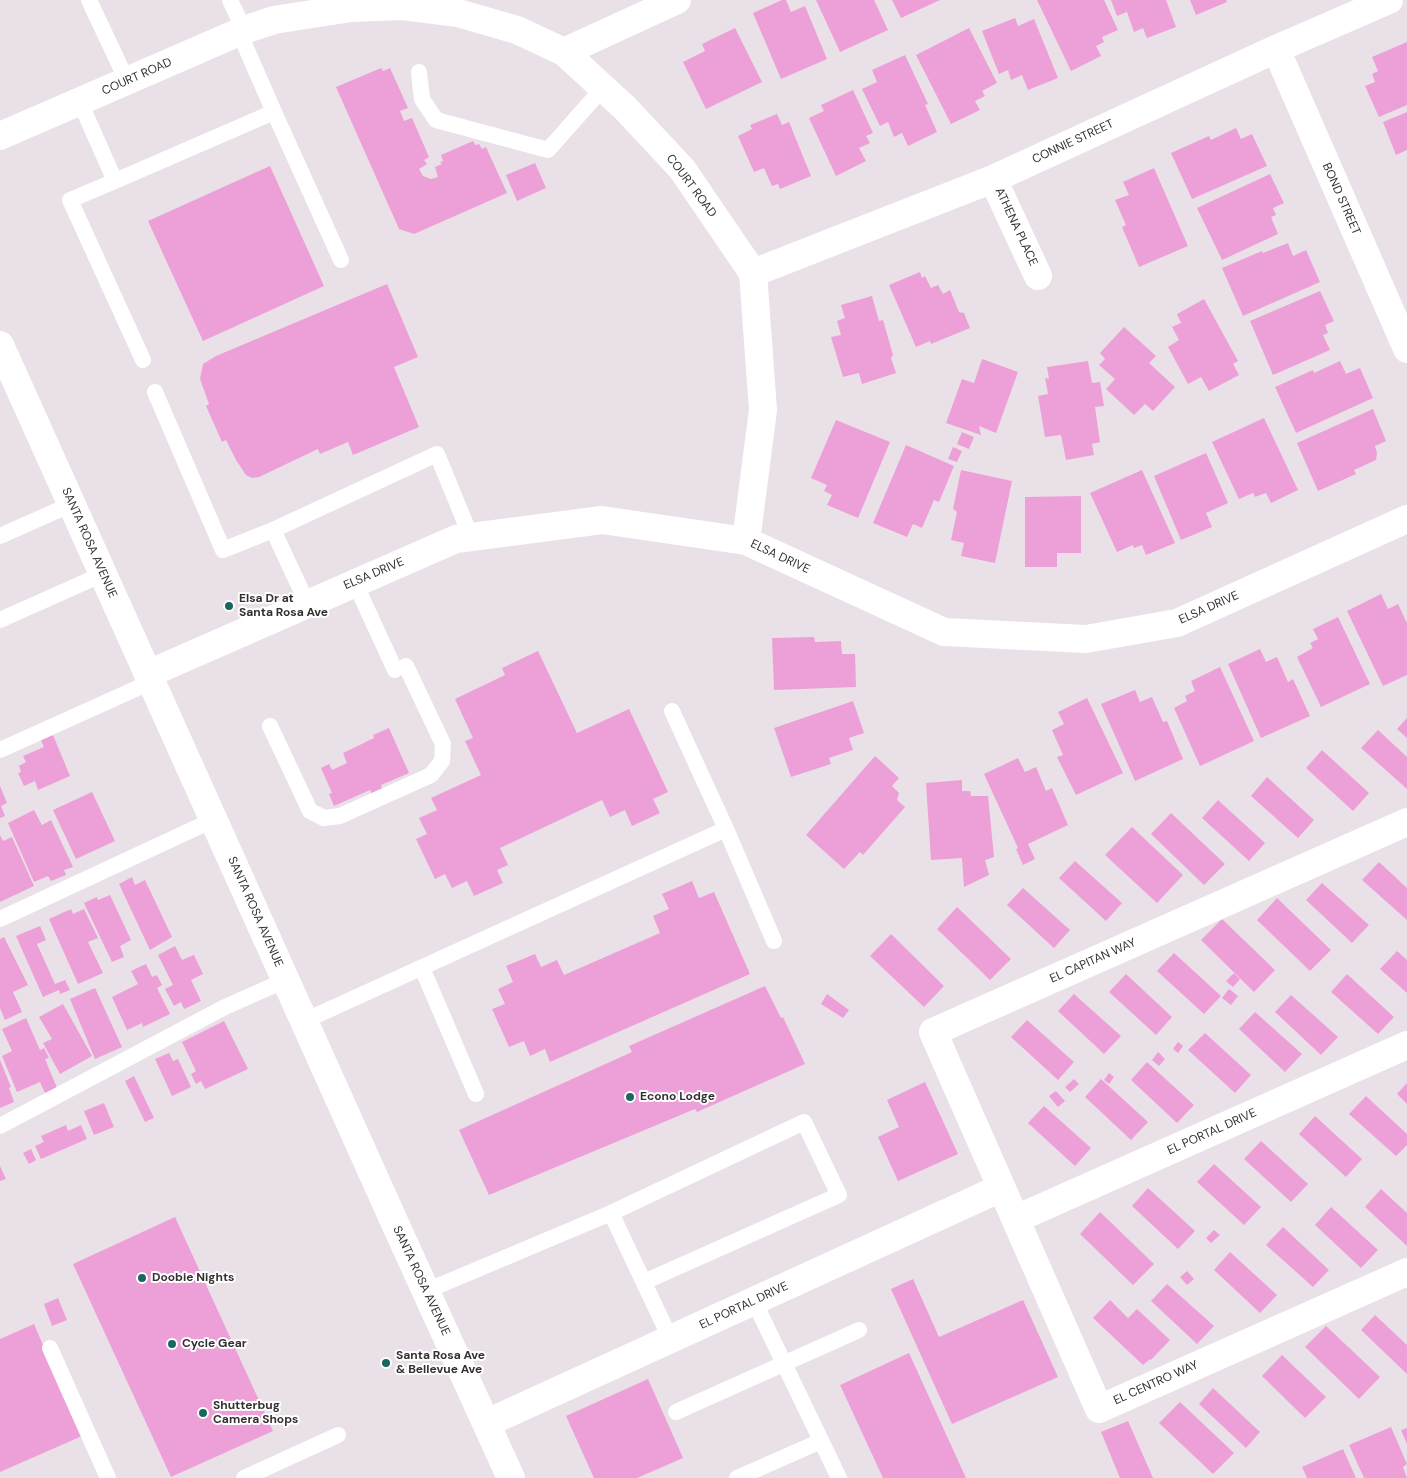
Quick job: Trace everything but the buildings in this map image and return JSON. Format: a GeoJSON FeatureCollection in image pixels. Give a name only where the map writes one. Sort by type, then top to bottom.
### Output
{"type":"FeatureCollection","features":[{"type":"Feature","properties":{"kind":"street"},"geometry":{"type":"LineString","coordinates":[[564,52],[677,0]]}},
{"type":"Feature","properties":{"kind":"street","name":"CONNIE STREET"},"geometry":{"type":"LineString","coordinates":[[753,273],[993,179],[1276,49],[1389,0]]}},
{"type":"Feature","properties":{"kind":"street","name":"COURT ROAD"},"geometry":{"type":"LineString","coordinates":[[0,136],[242,31],[274,20],[352,4],[403,6],[458,13],[517,30],[564,52],[625,108],[682,169],[753,273]]}},
{"type":"Feature","properties":{"kind":"street","name":"BOND STREET"},"geometry":{"type":"LineString","coordinates":[[1276,49],[1407,349]]}},
{"type":"Feature","properties":{"kind":"street","name":"ATHENA PLACE"},"geometry":{"type":"LineString","coordinates":[[993,179],[1038,276]]}},
{"type":"Feature","properties":{"kind":"street"},"geometry":{"type":"LineString","coordinates":[[746,541],[763,410],[753,273]]}},
{"type":"Feature","properties":{"kind":"street","name":"SANTA ROSA AVENUE"},"geometry":{"type":"LineString","coordinates":[[0,345],[426,1291],[488,1423],[511,1478]]}},
{"type":"Feature","properties":{"kind":"street","name":"ELSA DRIVE"},"geometry":{"type":"LineString","coordinates":[[150,678],[355,583],[456,539],[602,520],[746,541],[944,632],[1086,639],[1176,623],[1407,519]]}},
{"type":"Feature","properties":{"kind":"street","name":"EL CAPITAN WAY"},"geometry":{"type":"LineString","coordinates":[[1001,1188],[933,1032],[1407,822]]}},
{"type":"Feature","properties":{"kind":"street","name":"EL PORTAL DRIVE"},"geometry":{"type":"LineString","coordinates":[[1016,1219],[1407,1045]]}},
{"type":"Feature","properties":{"kind":"street","name":"EL CENTRO WAY"},"geometry":{"type":"LineString","coordinates":[[1001,1188],[1099,1408],[1407,1272]]}},
{"type":"Feature","properties":{"kind":"street","name":"EL PORTAL DRIVE"},"geometry":{"type":"LineString","coordinates":[[488,1423],[1001,1188]]}},
{"type":"Feature","properties":{"kind":"lane"},"geometry":{"type":"LineString","coordinates":[[89,0],[127,81]]}},
{"type":"Feature","properties":{"kind":"lane"},"geometry":{"type":"LineString","coordinates":[[230,0],[274,112],[342,260]]}},
{"type":"Feature","properties":{"kind":"lane"},"geometry":{"type":"LineString","coordinates":[[419,72],[422,99],[436,120],[548,150],[603,88]]}},
{"type":"Feature","properties":{"kind":"lane"},"geometry":{"type":"LineString","coordinates":[[80,102],[115,181]]}},
{"type":"Feature","properties":{"kind":"lane"},"geometry":{"type":"LineString","coordinates":[[143,360],[70,200],[274,112]]}},
{"type":"Feature","properties":{"kind":"lane"},"geometry":{"type":"LineString","coordinates":[[155,392],[222,550],[274,530],[437,454],[472,537]]}},
{"type":"Feature","properties":{"kind":"lane"},"geometry":{"type":"LineString","coordinates":[[0,536],[72,504]]}},
{"type":"Feature","properties":{"kind":"lane"},"geometry":{"type":"LineString","coordinates":[[274,530],[308,605]]}},
{"type":"Feature","properties":{"kind":"lane"},"geometry":{"type":"LineString","coordinates":[[0,620],[103,574]]}},
{"type":"Feature","properties":{"kind":"lane"},"geometry":{"type":"LineString","coordinates":[[270,726],[310,811],[324,818],[340,816],[431,775],[442,761],[443,744],[355,583]]}},
{"type":"Feature","properties":{"kind":"lane"},"geometry":{"type":"LineString","coordinates":[[0,750],[150,678]]}},
{"type":"Feature","properties":{"kind":"lane"},"geometry":{"type":"LineString","coordinates":[[672,711],[726,829],[774,941]]}},
{"type":"Feature","properties":{"kind":"lane"},"geometry":{"type":"LineString","coordinates":[[0,919],[214,820]]}},
{"type":"Feature","properties":{"kind":"lane"},"geometry":{"type":"LineString","coordinates":[[304,1021],[726,829]]}},
{"type":"Feature","properties":{"kind":"lane"},"geometry":{"type":"LineString","coordinates":[[422,968],[476,1094]]}},
{"type":"Feature","properties":{"kind":"lane"},"geometry":{"type":"LineString","coordinates":[[0,1126],[225,1007],[286,980]]}},
{"type":"Feature","properties":{"kind":"lane"},"geometry":{"type":"LineString","coordinates":[[426,1291],[611,1213],[804,1122],[839,1195],[644,1282]]}},
{"type":"Feature","properties":{"kind":"lane"},"geometry":{"type":"LineString","coordinates":[[611,1213],[670,1340]]}},
{"type":"Feature","properties":{"kind":"lane"},"geometry":{"type":"LineString","coordinates":[[754,1301],[839,1478]]}},
{"type":"Feature","properties":{"kind":"lane"},"geometry":{"type":"LineString","coordinates":[[676,1412],[859,1330]]}},
{"type":"Feature","properties":{"kind":"lane"},"geometry":{"type":"LineString","coordinates":[[50,1348],[108,1478]]}},
{"type":"Feature","properties":{"kind":"lane"},"geometry":{"type":"LineString","coordinates":[[244,1478],[338,1435]]}},
{"type":"Feature","properties":{"kind":"lane"},"geometry":{"type":"LineString","coordinates":[[737,1478],[821,1441]]}},
{"type":"Feature","properties":{"kind":"place","name":"Elsa Dr at Santa Rosa Ave"},"geometry":{"type":"Point","coordinates":[229,606]}},
{"type":"Feature","properties":{"kind":"place","name":"Econo Lodge"},"geometry":{"type":"Point","coordinates":[630,1097]}},
{"type":"Feature","properties":{"kind":"place","name":"Doobie Nights"},"geometry":{"type":"Point","coordinates":[142,1278]}},
{"type":"Feature","properties":{"kind":"place","name":"Cycle Gear"},"geometry":{"type":"Point","coordinates":[172,1344]}},
{"type":"Feature","properties":{"kind":"place","name":"Santa Rosa Ave & Bellevue Ave"},"geometry":{"type":"Point","coordinates":[386,1363]}},
{"type":"Feature","properties":{"kind":"place","name":"Shutterbug Camera Shops"},"geometry":{"type":"Point","coordinates":[203,1413]}}]}
